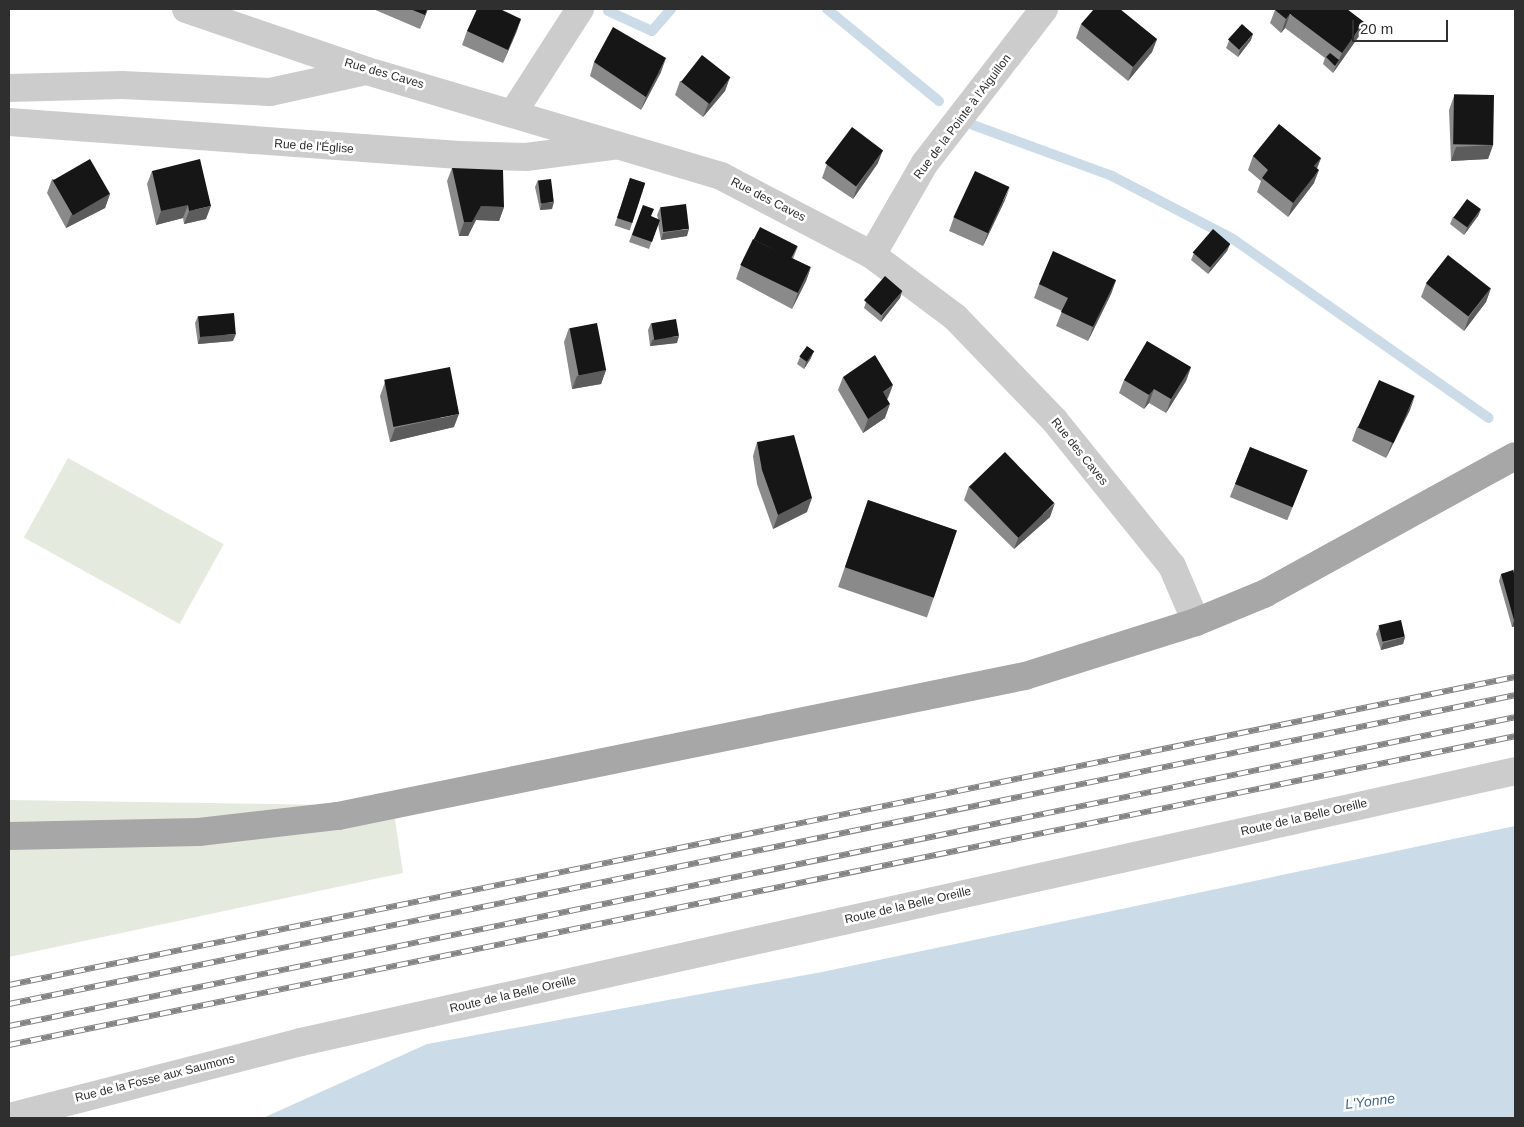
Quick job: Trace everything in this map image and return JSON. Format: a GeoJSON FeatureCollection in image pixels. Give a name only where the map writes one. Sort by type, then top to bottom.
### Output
{"type":"FeatureCollection","features":[{"type":"Feature","properties":{"kind":"main road"},"geometry":{"type":"LineString","coordinates":[[9,836],[199,832],[338,816],[1025,676],[1196,622],[1333,560],[1512,461]]}},
{"type":"Feature","properties":{"kind":"street","name":"Rue des Caves"},"geometry":{"type":"LineString","coordinates":[[186,9],[367,71],[721,176],[872,255],[955,318],[1055,421],[1172,566],[1196,622]]}},
{"type":"Feature","properties":{"kind":"street"},"geometry":{"type":"LineString","coordinates":[[513,113],[580,9]]}},
{"type":"Feature","properties":{"kind":"street","name":"Rue de la Pointe à l'Aiguillon"},"geometry":{"type":"LineString","coordinates":[[872,255],[925,163],[1044,9]]}},
{"type":"Feature","properties":{"kind":"street"},"geometry":{"type":"LineString","coordinates":[[9,88],[122,85],[270,92],[367,71]]}},
{"type":"Feature","properties":{"kind":"street","name":"Rue de l'Église"},"geometry":{"type":"LineString","coordinates":[[9,122],[459,155],[526,157],[620,145]]}},
{"type":"Feature","properties":{"kind":"street","name":"Route de la Belle Oreille"},"geometry":{"type":"LineString","coordinates":[[301,1042],[1515,771]]}},
{"type":"Feature","properties":{"kind":"street","name":"Rue de la Fosse aux Saumons"},"geometry":{"type":"LineString","coordinates":[[9,1117],[301,1042]]}},
{"type":"Feature","properties":{"kind":"shaded area"},"geometry":{"type":"Polygon","coordinates":[[[68,458],[224,544],[180,624],[24,538],[68,458]]]}},
{"type":"Feature","properties":{"kind":"shaded area"},"geometry":{"type":"Polygon","coordinates":[[[9,800],[393,806],[403,873],[9,957],[9,800]]]}},
{"type":"Feature","properties":{"kind":"water","name":"L'Yonne"},"geometry":{"type":"Polygon","coordinates":[[[1515,826],[1515,1118],[263,1118],[427,1044],[822,972],[1515,826]]]}},
{"type":"Feature","properties":{"kind":"building"},"geometry":{"type":"Polygon","coordinates":[[[410,9],[427,9],[425,15],[410,9]]]}},
{"type":"Feature","properties":{"kind":"building"},"geometry":{"type":"Polygon","coordinates":[[[477,9],[500,9],[521,19],[508,50],[467,31],[477,9]]]}},
{"type":"Feature","properties":{"kind":"building"},"geometry":{"type":"Polygon","coordinates":[[[1094,9],[1120,9],[1157,39],[1133,67],[1081,24],[1094,9]]]}},
{"type":"Feature","properties":{"kind":"building"},"geometry":{"type":"Polygon","coordinates":[[[1276,9],[1347,9],[1364,22],[1342,53],[1290,14],[1286,19],[1276,9]]]}},
{"type":"Feature","properties":{"kind":"building"},"geometry":{"type":"Polygon","coordinates":[[[1242,24],[1253,34],[1239,50],[1228,40],[1242,24]]]}},
{"type":"Feature","properties":{"kind":"building"},"geometry":{"type":"Polygon","coordinates":[[[613,27],[666,58],[646,97],[594,62],[613,27]]]}},
{"type":"Feature","properties":{"kind":"building"},"geometry":{"type":"Polygon","coordinates":[[[1330,53],[1339,60],[1335,66],[1326,57],[1330,53]]]}},
{"type":"Feature","properties":{"kind":"building"},"geometry":{"type":"Polygon","coordinates":[[[702,55],[730,77],[709,104],[681,82],[702,55]]]}},
{"type":"Feature","properties":{"kind":"building"},"geometry":{"type":"Polygon","coordinates":[[[1454,94],[1494,95],[1493,145],[1453,144],[1454,94]]]}},
{"type":"Feature","properties":{"kind":"building"},"geometry":{"type":"Polygon","coordinates":[[[1279,124],[1321,158],[1314,166],[1319,170],[1293,203],[1262,178],[1268,170],[1253,156],[1279,124]]]}},
{"type":"Feature","properties":{"kind":"building"},"geometry":{"type":"Polygon","coordinates":[[[852,127],[883,150],[856,186],[825,163],[852,127]]]}},
{"type":"Feature","properties":{"kind":"building"},"geometry":{"type":"Polygon","coordinates":[[[90,159],[110,194],[73,215],[53,180],[90,159]]]}},
{"type":"Feature","properties":{"kind":"building"},"geometry":{"type":"Polygon","coordinates":[[[200,159],[211,206],[189,211],[188,205],[161,211],[152,171],[200,159]]]}},
{"type":"Feature","properties":{"kind":"building"},"geometry":{"type":"Polygon","coordinates":[[[452,168],[503,170],[504,207],[481,206],[472,222],[464,222],[452,168]]]}},
{"type":"Feature","properties":{"kind":"building"},"geometry":{"type":"Polygon","coordinates":[[[975,171],[1009,187],[988,233],[953,217],[975,171]]]}},
{"type":"Feature","properties":{"kind":"building"},"geometry":{"type":"Polygon","coordinates":[[[630,178],[645,183],[632,223],[617,218],[630,178]]]}},
{"type":"Feature","properties":{"kind":"building"},"geometry":{"type":"Polygon","coordinates":[[[551,179],[554,202],[541,203],[538,181],[551,179]]]}},
{"type":"Feature","properties":{"kind":"building"},"geometry":{"type":"Polygon","coordinates":[[[1467,199],[1481,209],[1467,228],[1453,218],[1467,199]]]}},
{"type":"Feature","properties":{"kind":"building"},"geometry":{"type":"Polygon","coordinates":[[[686,204],[689,229],[663,232],[660,207],[686,204]]]}},
{"type":"Feature","properties":{"kind":"building"},"geometry":{"type":"Polygon","coordinates":[[[643,205],[654,209],[651,216],[660,220],[652,242],[632,235],[643,205]]]}},
{"type":"Feature","properties":{"kind":"building"},"geometry":{"type":"Polygon","coordinates":[[[760,227],[797,246],[791,259],[754,239],[760,227]]]}},
{"type":"Feature","properties":{"kind":"building"},"geometry":{"type":"Polygon","coordinates":[[[1213,229],[1230,244],[1210,267],[1193,252],[1213,229]]]}},
{"type":"Feature","properties":{"kind":"building"},"geometry":{"type":"Polygon","coordinates":[[[753,239],[811,267],[798,293],[740,265],[753,239]]]}},
{"type":"Feature","properties":{"kind":"building"},"geometry":{"type":"Polygon","coordinates":[[[1053,251],[1116,280],[1093,327],[1061,312],[1068,298],[1039,284],[1053,251]]]}},
{"type":"Feature","properties":{"kind":"building"},"geometry":{"type":"Polygon","coordinates":[[[1448,255],[1491,288],[1468,317],[1426,283],[1448,255]]]}},
{"type":"Feature","properties":{"kind":"building"},"geometry":{"type":"Polygon","coordinates":[[[885,276],[902,291],[881,315],[864,300],[885,276]]]}},
{"type":"Feature","properties":{"kind":"building"},"geometry":{"type":"Polygon","coordinates":[[[234,313],[236,334],[200,337],[198,316],[234,313]]]}},
{"type":"Feature","properties":{"kind":"building"},"geometry":{"type":"Polygon","coordinates":[[[676,319],[679,336],[654,340],[651,323],[676,319]]]}},
{"type":"Feature","properties":{"kind":"building"},"geometry":{"type":"Polygon","coordinates":[[[597,323],[606,370],[579,375],[570,328],[597,323]]]}},
{"type":"Feature","properties":{"kind":"building"},"geometry":{"type":"Polygon","coordinates":[[[1147,341],[1191,367],[1171,399],[1154,389],[1149,395],[1124,380],[1147,341]]]}},
{"type":"Feature","properties":{"kind":"building"},"geometry":{"type":"Polygon","coordinates":[[[807,346],[814,351],[807,362],[799,357],[807,346]]]}},
{"type":"Feature","properties":{"kind":"building"},"geometry":{"type":"Polygon","coordinates":[[[875,355],[893,385],[883,392],[890,404],[868,419],[843,377],[875,355]]]}},
{"type":"Feature","properties":{"kind":"building"},"geometry":{"type":"Polygon","coordinates":[[[450,367],[459,414],[393,427],[384,380],[450,367]]]}},
{"type":"Feature","properties":{"kind":"building"},"geometry":{"type":"Polygon","coordinates":[[[1379,380],[1415,396],[1393,443],[1358,428],[1379,380]]]}},
{"type":"Feature","properties":{"kind":"building"},"geometry":{"type":"Polygon","coordinates":[[[794,435],[812,498],[778,515],[762,470],[757,442],[794,435]]]}},
{"type":"Feature","properties":{"kind":"building"},"geometry":{"type":"Polygon","coordinates":[[[1250,447],[1307,470],[1293,507],[1235,484],[1250,447]]]}},
{"type":"Feature","properties":{"kind":"building"},"geometry":{"type":"Polygon","coordinates":[[[1005,452],[1054,503],[1018,538],[969,487],[1005,452]]]}},
{"type":"Feature","properties":{"kind":"building"},"geometry":{"type":"Polygon","coordinates":[[[868,500],[957,531],[934,598],[845,567],[868,500]]]}},
{"type":"Feature","properties":{"kind":"building"},"geometry":{"type":"Polygon","coordinates":[[[1513,570],[1515,577],[1515,620],[1501,574],[1513,570]]]}},
{"type":"Feature","properties":{"kind":"building"},"geometry":{"type":"Polygon","coordinates":[[[1401,620],[1405,637],[1382,642],[1379,625],[1401,620]]]}},
{"type":"Feature","properties":{"kind":"waterway"},"geometry":{"type":"LineString","coordinates":[[608,11],[652,31],[671,9]]}},
{"type":"Feature","properties":{"kind":"waterway"},"geometry":{"type":"LineString","coordinates":[[827,9],[939,101]]}},
{"type":"Feature","properties":{"kind":"waterway"},"geometry":{"type":"LineString","coordinates":[[973,125],[1112,176],[1233,239],[1489,418]]}},
{"type":"Feature","properties":{"kind":"railway"},"geometry":{"type":"LineString","coordinates":[[9,985],[1515,677]]}},
{"type":"Feature","properties":{"kind":"railway"},"geometry":{"type":"LineString","coordinates":[[9,1004],[1515,695]]}},
{"type":"Feature","properties":{"kind":"railway"},"geometry":{"type":"LineString","coordinates":[[9,1026],[1515,717]]}},
{"type":"Feature","properties":{"kind":"railway"},"geometry":{"type":"LineString","coordinates":[[9,1045],[1515,736]]}}]}
